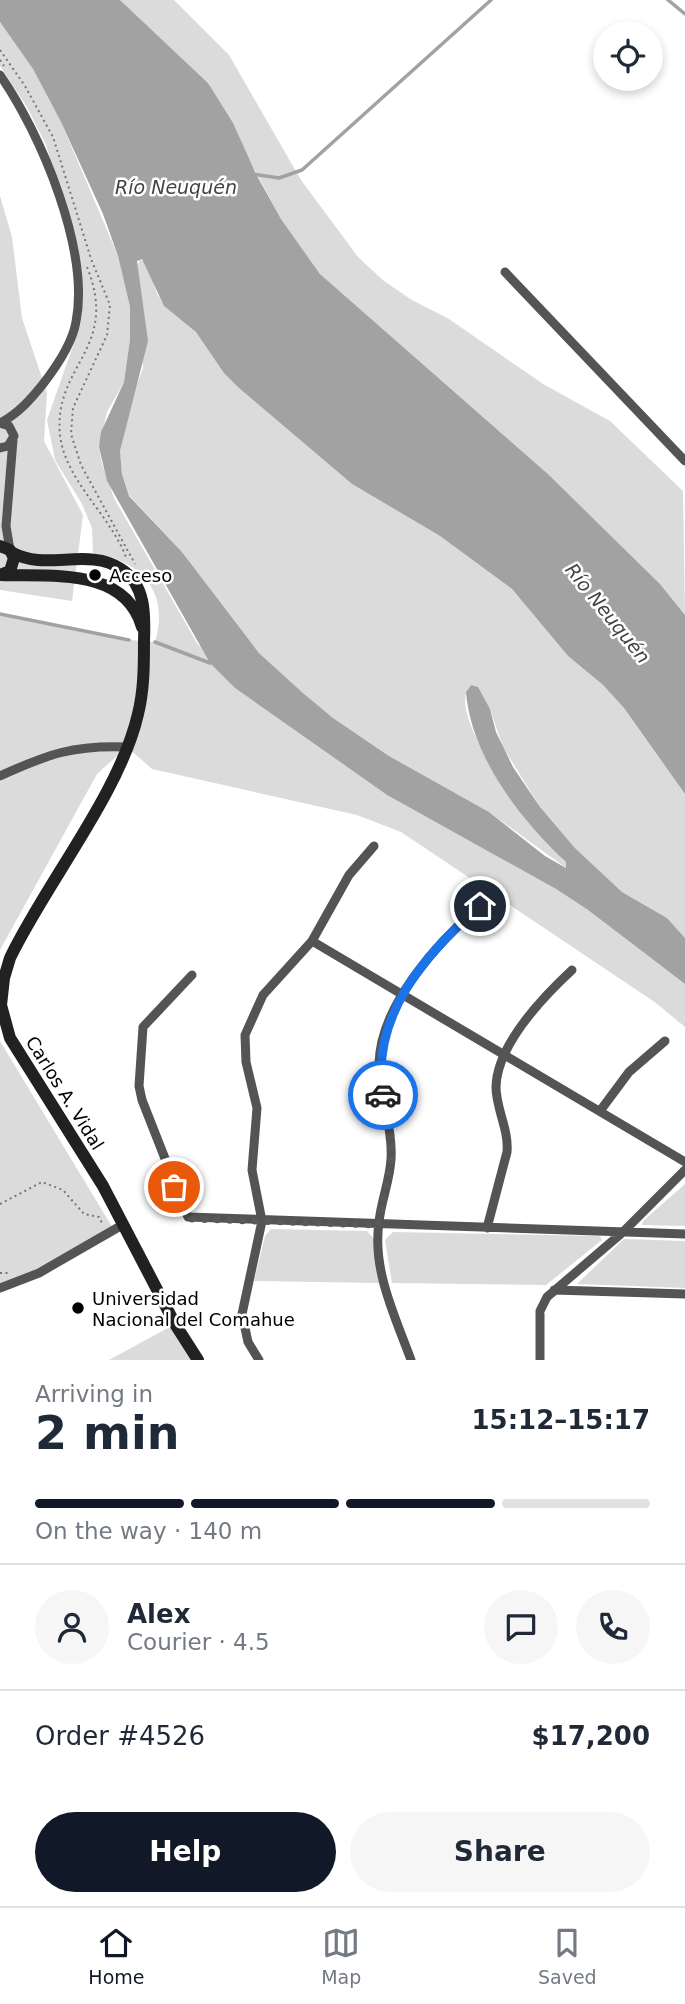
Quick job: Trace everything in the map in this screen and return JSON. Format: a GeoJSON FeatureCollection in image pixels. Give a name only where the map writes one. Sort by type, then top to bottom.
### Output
{"type":"FeatureCollection","features":[{"type":"Feature","properties":{"kind":"street"},"geometry":{"type":"LineString","coordinates":[[0,75],[26,116],[41,148],[72,243],[78,278],[78,312],[71,338],[56,366],[32,398],[8,446],[0,447]]}},
{"type":"Feature","properties":{"kind":"street"},"geometry":{"type":"LineString","coordinates":[[505,272],[685,461]]}},
{"type":"Feature","properties":{"kind":"street"},"geometry":{"type":"LineString","coordinates":[[0,423],[32,398]]}},
{"type":"Feature","properties":{"kind":"street"},"geometry":{"type":"LineString","coordinates":[[0,423],[9,426],[13,436],[6,526],[7,550],[12,567],[1,575]]}},
{"type":"Feature","properties":{"kind":"street","name":"Carlos A. Vidal"},"geometry":{"type":"LineString","coordinates":[[7,550],[36,561],[91,561],[119,567],[131,578],[142,599],[146,620],[139,709],[127,747],[104,794],[10,958],[1,998],[5,1025],[13,1044],[124,1224],[178,1330],[198,1360]]}},
{"type":"Feature","properties":{"kind":"street"},"geometry":{"type":"LineString","coordinates":[[1,575],[68,577],[109,586],[121,592],[133,606],[144,641]]}},
{"type":"Feature","properties":{"kind":"street"},"geometry":{"type":"LineString","coordinates":[[0,776],[50,753],[94,746],[127,747]]}},
{"type":"Feature","properties":{"kind":"street"},"geometry":{"type":"LineString","coordinates":[[259,1360],[247,1342],[242,1314],[262,1221],[252,1170],[257,1108],[246,1062],[245,1035],[262,995],[312,942],[349,875],[374,846]]}},
{"type":"Feature","properties":{"kind":"street"},"geometry":{"type":"LineString","coordinates":[[411,1360],[384,1289],[378,1225],[391,1161],[391,1136],[379,1063],[388,1026],[403,995],[442,942],[480,906]]}},
{"type":"Feature","properties":{"kind":"street"},"geometry":{"type":"LineString","coordinates":[[312,942],[685,1162]]}},
{"type":"Feature","properties":{"kind":"street"},"geometry":{"type":"LineString","coordinates":[[487,1228],[507,1152],[508,1140],[496,1087],[504,1054],[542,998],[572,970]]}},
{"type":"Feature","properties":{"kind":"street"},"geometry":{"type":"LineString","coordinates":[[192,975],[143,1027],[139,1086],[185,1214],[192,1219],[685,1234]]}},
{"type":"Feature","properties":{"kind":"street"},"geometry":{"type":"LineString","coordinates":[[600,1111],[629,1072],[664,1041]]}},
{"type":"Feature","properties":{"kind":"street"},"geometry":{"type":"LineString","coordinates":[[540,1360],[540,1311],[554,1290],[623,1232],[685,1170]]}},
{"type":"Feature","properties":{"kind":"street"},"geometry":{"type":"LineString","coordinates":[[0,1288],[39,1273],[124,1224]]}},
{"type":"Feature","properties":{"kind":"street"},"geometry":{"type":"LineString","coordinates":[[554,1290],[685,1294]]}},
{"type":"Feature","properties":{"kind":"path"},"geometry":{"type":"LineString","coordinates":[[0,1204],[42,1182],[52,1184],[84,1214],[99,1217],[107,1233]]}},
{"type":"Feature","properties":{"kind":"shaded area"},"geometry":{"type":"Polygon","coordinates":[[[120,0],[174,0],[229,55],[301,180],[358,257],[384,281],[412,300],[449,319],[543,384],[610,421],[683,491],[685,615],[660,584],[548,474],[320,274],[281,219],[208,83],[120,0]]]}},
{"type":"Feature","properties":{"kind":"shaded area"},"geometry":{"type":"Polygon","coordinates":[[[0,22],[33,69],[61,122],[118,256],[130,307],[130,339],[124,382],[107,412],[99,447],[102,464],[114,498],[197,643],[235,688],[387,795],[556,889],[685,984],[685,1027],[656,1003],[401,832],[357,815],[152,769],[127,747],[97,774],[0,950],[0,614],[129,640],[155,642],[159,608],[155,594],[138,571],[110,557],[93,553],[92,528],[82,504],[55,460],[47,420],[81,323],[80,260],[46,145],[27,107],[0,66],[0,22]]]}},
{"type":"Feature","properties":{"kind":"shaded area"},"geometry":{"type":"Polygon","coordinates":[[[0,196],[12,237],[22,318],[47,393],[44,441],[83,515],[72,601],[0,590],[0,196]]]}},
{"type":"Feature","properties":{"kind":"shaded area"},"geometry":{"type":"Polygon","coordinates":[[[140,259],[147,266],[163,303],[201,337],[239,388],[352,484],[440,536],[512,589],[568,656],[603,685],[624,708],[685,794],[685,938],[667,918],[622,892],[575,848],[540,807],[503,747],[490,709],[471,685],[465,700],[470,722],[481,748],[518,804],[566,862],[566,868],[489,812],[389,756],[333,718],[303,693],[259,653],[182,552],[129,495],[122,474],[120,451],[132,397],[143,368],[137,266],[140,259]]]}},
{"type":"Feature","properties":{"kind":"shaded area"},"geometry":{"type":"Polygon","coordinates":[[[0,1041],[114,1230],[0,1288],[0,1041]]]}},
{"type":"Feature","properties":{"kind":"shaded area"},"geometry":{"type":"Polygon","coordinates":[[[685,1184],[685,1226],[642,1225],[643,1221],[685,1184]]]}},
{"type":"Feature","properties":{"kind":"shaded area"},"geometry":{"type":"Polygon","coordinates":[[[271,1229],[367,1231],[374,1239],[379,1283],[254,1281],[265,1236],[271,1229]]]}},
{"type":"Feature","properties":{"kind":"shaded area"},"geometry":{"type":"Polygon","coordinates":[[[393,1232],[600,1236],[602,1240],[546,1285],[392,1283],[385,1240],[393,1232]]]}},
{"type":"Feature","properties":{"kind":"shaded area"},"geometry":{"type":"Polygon","coordinates":[[[624,1239],[685,1241],[685,1288],[577,1284],[624,1239]]]}},
{"type":"Feature","properties":{"kind":"shaded area"},"geometry":{"type":"Polygon","coordinates":[[[175,1324],[191,1360],[109,1360],[175,1324]]]}},
{"type":"Feature","properties":{"kind":"water","name":"Río Neuquén"},"geometry":{"type":"Polygon","coordinates":[[[0,0],[120,0],[208,83],[233,123],[256,174],[281,219],[320,274],[548,474],[660,584],[685,615],[685,794],[624,708],[603,685],[568,656],[512,589],[440,536],[352,484],[239,388],[224,373],[196,332],[164,306],[142,259],[137,261],[148,341],[120,451],[122,474],[129,496],[182,552],[259,653],[303,693],[333,718],[389,756],[489,812],[545,856],[566,868],[566,862],[515,806],[488,763],[477,740],[466,692],[471,685],[478,687],[490,709],[496,732],[513,767],[540,807],[575,848],[622,892],[667,918],[685,938],[685,984],[556,889],[387,795],[235,688],[210,663],[107,481],[99,447],[101,432],[124,382],[130,339],[130,307],[118,256],[103,214],[61,122],[33,69],[0,22],[0,0]]]}},
{"type":"Feature","properties":{"kind":"waterway"},"geometry":{"type":"LineString","coordinates":[[252,174],[279,178],[302,170],[491,0]]}},
{"type":"Feature","properties":{"kind":"waterway"},"geometry":{"type":"LineString","coordinates":[[668,0],[685,14]]}},
{"type":"Feature","properties":{"kind":"waterway"},"geometry":{"type":"LineString","coordinates":[[0,614],[129,640]]}},
{"type":"Feature","properties":{"kind":"waterway"},"geometry":{"type":"LineString","coordinates":[[155,642],[210,663]]}},
{"type":"Feature","properties":{"kind":"way so far"},"geometry":{"type":"LineString","coordinates":[[174,1187],[185,1214],[192,1219],[378,1225],[391,1161],[391,1136],[383,1095]]}},
{"type":"Feature","properties":{"kind":"place","name":"Acceso"},"geometry":{"type":"Point","coordinates":[95,575]}},
{"type":"Feature","properties":{"kind":"place","name":"Universidad Nacional del Comahue"},"geometry":{"type":"Point","coordinates":[78,1308]}},
{"type":"Feature","properties":{"kind":"route"},"geometry":{"type":"LineString","coordinates":[[383,1095],[379,1063],[381,1050],[388,1026],[403,995],[442,942],[480,906]]}}]}
